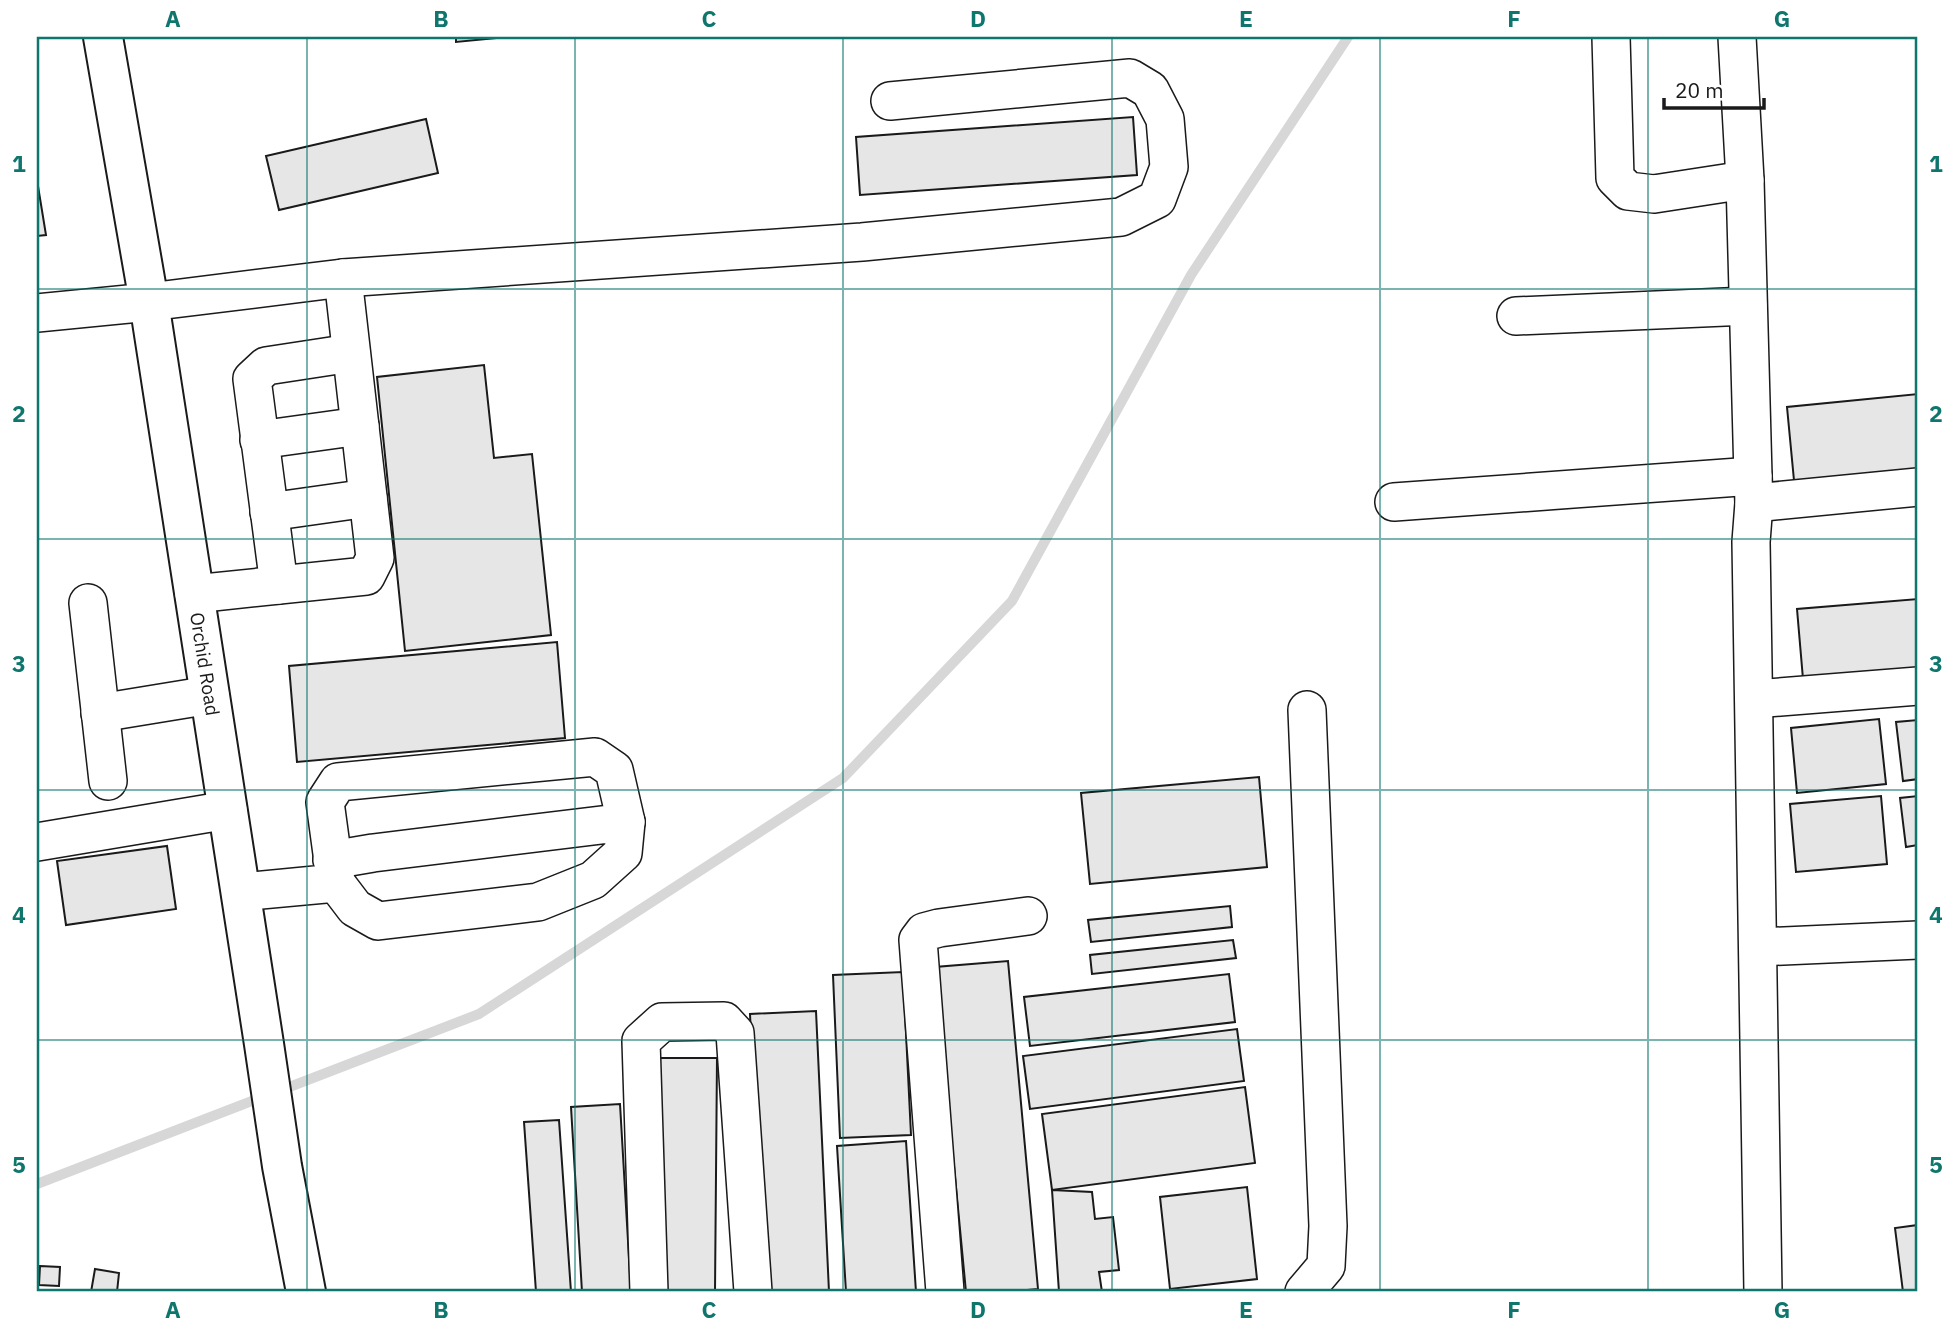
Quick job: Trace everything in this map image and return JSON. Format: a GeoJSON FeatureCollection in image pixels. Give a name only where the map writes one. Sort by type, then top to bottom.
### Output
{"type":"FeatureCollection","features":[{"type":"Feature","properties":{"kind":"main road","name":"Orchid Road"},"geometry":{"type":"LineString","coordinates":[[103,37],[149,302],[282,1166],[306,1292]]}},
{"type":"Feature","properties":{"kind":"street"},"geometry":{"type":"LineString","coordinates":[[1611,37],[1615,177],[1629,191],[1654,194],[1745,180]]}},
{"type":"Feature","properties":{"kind":"street"},"geometry":{"type":"LineString","coordinates":[[1737,37],[1745,180],[1754,489],[1751,542],[1763,1292]]}},
{"type":"Feature","properties":{"kind":"street"},"geometry":{"type":"LineString","coordinates":[[37,313],[343,278],[862,242],[1121,217],[1157,199],[1169,167],[1165,119],[1150,90],[1130,78],[890,101]]}},
{"type":"Feature","properties":{"kind":"street"},"geometry":{"type":"LineString","coordinates":[[194,594],[366,576],[375,558],[343,278]]}},
{"type":"Feature","properties":{"kind":"street"},"geometry":{"type":"LineString","coordinates":[[1516,316],[1748,306]]}},
{"type":"Feature","properties":{"kind":"street"},"geometry":{"type":"LineString","coordinates":[[279,584],[252,379],[266,366],[351,353]]}},
{"type":"Feature","properties":{"kind":"street"},"geometry":{"type":"LineString","coordinates":[[259,440],[360,426]]}},
{"type":"Feature","properties":{"kind":"street"},"geometry":{"type":"LineString","coordinates":[[1394,502],[1754,489],[1918,487]]}},
{"type":"Feature","properties":{"kind":"street"},"geometry":{"type":"LineString","coordinates":[[269,512],[368,498]]}},
{"type":"Feature","properties":{"kind":"street"},"geometry":{"type":"LineString","coordinates":[[88,603],[108,781]]}},
{"type":"Feature","properties":{"kind":"street"},"geometry":{"type":"LineString","coordinates":[[1754,699],[1918,686]]}},
{"type":"Feature","properties":{"kind":"street"},"geometry":{"type":"LineString","coordinates":[[100,713],[210,695]]}},
{"type":"Feature","properties":{"kind":"street"},"geometry":{"type":"LineString","coordinates":[[1304,1292],[1326,1266],[1328,1226],[1307,710]]}},
{"type":"Feature","properties":{"kind":"street"},"geometry":{"type":"LineString","coordinates":[[595,757],[614,770],[626,822],[623,853],[593,880],[538,902],[378,921],[355,908],[334,872],[325,802],[338,782],[595,757]]}},
{"type":"Feature","properties":{"kind":"street"},"geometry":{"type":"LineString","coordinates":[[37,842],[228,810]]}},
{"type":"Feature","properties":{"kind":"street"},"geometry":{"type":"LineString","coordinates":[[241,892],[334,872],[386,851],[626,822]]}},
{"type":"Feature","properties":{"kind":"street"},"geometry":{"type":"LineString","coordinates":[[945,1292],[918,940],[924,932],[939,928],[1028,916]]}},
{"type":"Feature","properties":{"kind":"street"},"geometry":{"type":"LineString","coordinates":[[1759,947],[1918,940]]}},
{"type":"Feature","properties":{"kind":"street"},"geometry":{"type":"LineString","coordinates":[[649,1292],[641,1041],[662,1022],[724,1021],[735,1033],[753,1292]]}},
{"type":"Feature","properties":{"kind":"building"},"geometry":{"type":"Polygon","coordinates":[[[456,37],[507,37],[456,42],[456,37]]]}},
{"type":"Feature","properties":{"kind":"building"},"geometry":{"type":"Polygon","coordinates":[[[1133,117],[1137,175],[860,195],[856,137],[1133,117]]]}},
{"type":"Feature","properties":{"kind":"building"},"geometry":{"type":"Polygon","coordinates":[[[426,119],[438,173],[279,210],[266,156],[426,119]]]}},
{"type":"Feature","properties":{"kind":"building"},"geometry":{"type":"Polygon","coordinates":[[[37,180],[46,235],[37,236],[37,180]]]}},
{"type":"Feature","properties":{"kind":"building"},"geometry":{"type":"Polygon","coordinates":[[[484,365],[494,458],[532,454],[551,635],[405,651],[377,377],[484,365]]]}},
{"type":"Feature","properties":{"kind":"building"},"geometry":{"type":"Polygon","coordinates":[[[1918,394],[1918,479],[1795,491],[1787,407],[1918,394]]]}},
{"type":"Feature","properties":{"kind":"building"},"geometry":{"type":"Polygon","coordinates":[[[1918,599],[1918,669],[1803,679],[1797,609],[1918,599]]]}},
{"type":"Feature","properties":{"kind":"building"},"geometry":{"type":"Polygon","coordinates":[[[557,642],[565,738],[297,762],[289,666],[557,642]]]}},
{"type":"Feature","properties":{"kind":"building"},"geometry":{"type":"Polygon","coordinates":[[[1879,719],[1886,784],[1797,793],[1791,728],[1879,719]]]}},
{"type":"Feature","properties":{"kind":"building"},"geometry":{"type":"Polygon","coordinates":[[[1918,720],[1918,779],[1903,781],[1896,722],[1918,720]]]}},
{"type":"Feature","properties":{"kind":"building"},"geometry":{"type":"Polygon","coordinates":[[[1259,777],[1267,867],[1090,884],[1081,793],[1259,777]]]}},
{"type":"Feature","properties":{"kind":"building"},"geometry":{"type":"Polygon","coordinates":[[[1881,796],[1887,864],[1796,872],[1790,804],[1881,796]]]}},
{"type":"Feature","properties":{"kind":"building"},"geometry":{"type":"Polygon","coordinates":[[[1918,796],[1918,845],[1906,847],[1900,798],[1918,796]]]}},
{"type":"Feature","properties":{"kind":"building"},"geometry":{"type":"Polygon","coordinates":[[[167,846],[176,909],[66,925],[57,861],[167,846]]]}},
{"type":"Feature","properties":{"kind":"building"},"geometry":{"type":"Polygon","coordinates":[[[1230,906],[1232,927],[1091,942],[1088,920],[1230,906]]]}},
{"type":"Feature","properties":{"kind":"building"},"geometry":{"type":"Polygon","coordinates":[[[1233,940],[1236,958],[1092,974],[1090,955],[1233,940]]]}},
{"type":"Feature","properties":{"kind":"building"},"geometry":{"type":"Polygon","coordinates":[[[1008,961],[1038,1289],[966,1292],[935,967],[1008,961]]]}},
{"type":"Feature","properties":{"kind":"building"},"geometry":{"type":"Polygon","coordinates":[[[903,972],[911,1135],[840,1138],[833,975],[903,972]]]}},
{"type":"Feature","properties":{"kind":"building"},"geometry":{"type":"Polygon","coordinates":[[[1229,974],[1235,1022],[1030,1046],[1024,997],[1229,974]]]}},
{"type":"Feature","properties":{"kind":"building"},"geometry":{"type":"Polygon","coordinates":[[[816,1011],[829,1292],[763,1292],[750,1014],[816,1011]]]}},
{"type":"Feature","properties":{"kind":"building"},"geometry":{"type":"Polygon","coordinates":[[[1237,1029],[1244,1081],[1030,1109],[1023,1056],[1237,1029]]]}},
{"type":"Feature","properties":{"kind":"building"},"geometry":{"type":"Polygon","coordinates":[[[657,1058],[717,1058],[715,1292],[656,1292],[657,1058]]]}},
{"type":"Feature","properties":{"kind":"building"},"geometry":{"type":"Polygon","coordinates":[[[1245,1087],[1255,1163],[1052,1190],[1042,1114],[1245,1087]]]}},
{"type":"Feature","properties":{"kind":"building"},"geometry":{"type":"Polygon","coordinates":[[[620,1104],[631,1292],[582,1292],[571,1107],[620,1104]]]}},
{"type":"Feature","properties":{"kind":"building"},"geometry":{"type":"Polygon","coordinates":[[[559,1120],[571,1292],[536,1292],[524,1122],[559,1120]]]}},
{"type":"Feature","properties":{"kind":"building"},"geometry":{"type":"Polygon","coordinates":[[[906,1141],[916,1292],[846,1292],[837,1146],[906,1141]]]}},
{"type":"Feature","properties":{"kind":"building"},"geometry":{"type":"Polygon","coordinates":[[[1247,1187],[1257,1279],[1170,1289],[1160,1197],[1247,1187]]]}},
{"type":"Feature","properties":{"kind":"building"},"geometry":{"type":"Polygon","coordinates":[[[1052,1190],[1092,1192],[1095,1219],[1113,1217],[1119,1270],[1099,1272],[1102,1292],[1059,1292],[1052,1190]]]}},
{"type":"Feature","properties":{"kind":"building"},"geometry":{"type":"Polygon","coordinates":[[[1918,1225],[1918,1290],[1903,1292],[1895,1228],[1918,1225]]]}},
{"type":"Feature","properties":{"kind":"building"},"geometry":{"type":"Polygon","coordinates":[[[40,1266],[60,1267],[59,1286],[39,1285],[40,1266]]]}},
{"type":"Feature","properties":{"kind":"building"},"geometry":{"type":"Polygon","coordinates":[[[95,1269],[119,1273],[117,1292],[91,1292],[95,1269]]]}},
{"type":"Feature","properties":{"kind":"waterway"},"geometry":{"type":"LineString","coordinates":[[279,1091],[479,1014],[843,778],[1012,601],[1191,275],[1348,37]]}},
{"type":"Feature","properties":{"kind":"waterway"},"geometry":{"type":"LineString","coordinates":[[37,1184],[265,1096]]}}]}
